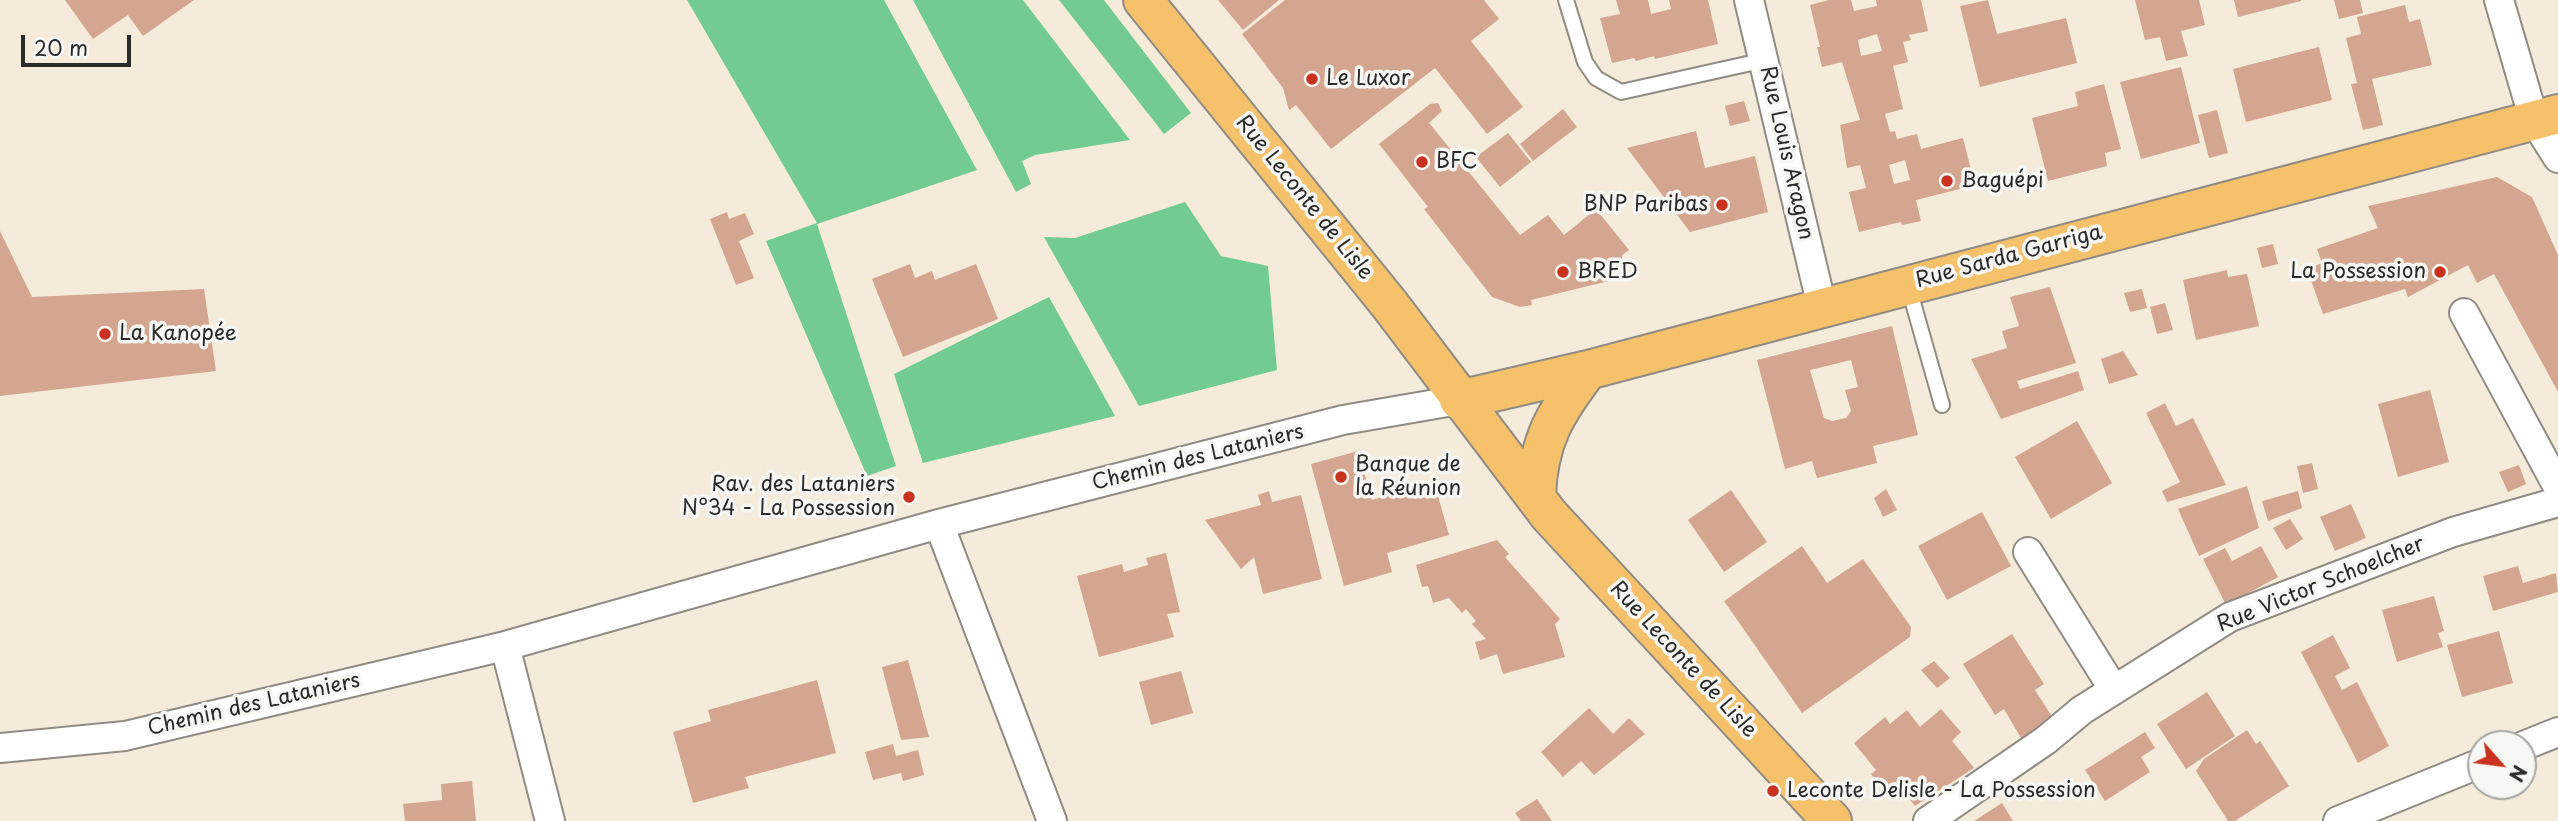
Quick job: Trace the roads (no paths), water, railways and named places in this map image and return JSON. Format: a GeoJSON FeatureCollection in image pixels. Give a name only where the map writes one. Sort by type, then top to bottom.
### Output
{"type":"FeatureCollection","features":[{"type":"Feature","properties":{"kind":"main road","name":"Rue Leconte de Lisle"},"geometry":{"type":"LineString","coordinates":[[1143,0],[1390,304],[1459,400],[1549,514],[1832,821]]}},
{"type":"Feature","properties":{"kind":"main road","name":"Rue Sarda Garriga"},"geometry":{"type":"LineString","coordinates":[[1459,400],[1588,370],[2546,117]]}},
{"type":"Feature","properties":{"kind":"main road"},"geometry":{"type":"LineString","coordinates":[[1536,496],[1537,460],[1546,436],[1588,370]]}},
{"type":"Feature","properties":{"kind":"street","name":"Rue Louis Aragon"},"geometry":{"type":"LineString","coordinates":[[1749,0],[1822,307]]}},
{"type":"Feature","properties":{"kind":"street"},"geometry":{"type":"LineString","coordinates":[[2499,0],[2546,117],[2558,158]]}},
{"type":"Feature","properties":{"kind":"street"},"geometry":{"type":"LineString","coordinates":[[2464,313],[2558,487]]}},
{"type":"Feature","properties":{"kind":"street","name":"Chemin des Lataniers"},"geometry":{"type":"LineString","coordinates":[[0,748],[125,736],[505,646],[939,524],[1343,421],[1459,400]]}},
{"type":"Feature","properties":{"kind":"street","name":"Rue Victor Schoelcher"},"geometry":{"type":"LineString","coordinates":[[1928,821],[2114,690],[2230,617],[2453,532],[2558,502]]}},
{"type":"Feature","properties":{"kind":"street"},"geometry":{"type":"LineString","coordinates":[[939,524],[1052,821]]}},
{"type":"Feature","properties":{"kind":"street"},"geometry":{"type":"LineString","coordinates":[[2028,552],[2114,690]]}},
{"type":"Feature","properties":{"kind":"street"},"geometry":{"type":"LineString","coordinates":[[505,646],[550,821]]}},
{"type":"Feature","properties":{"kind":"street"},"geometry":{"type":"LineString","coordinates":[[2537,740],[2558,732]]}},
{"type":"Feature","properties":{"kind":"street"},"geometry":{"type":"LineString","coordinates":[[2344,820],[2467,769]]}},
{"type":"Feature","properties":{"kind":"lane"},"geometry":{"type":"LineString","coordinates":[[1566,0],[1585,62],[1596,78],[1621,92],[1765,60]]}},
{"type":"Feature","properties":{"kind":"lane"},"geometry":{"type":"LineString","coordinates":[[1908,284],[1942,405]]}},
{"type":"Feature","properties":{"kind":"place","name":"Le Luxor"},"geometry":{"type":"Point","coordinates":[1312,79]}},
{"type":"Feature","properties":{"kind":"place","name":"BFC"},"geometry":{"type":"Point","coordinates":[1422,162]}},
{"type":"Feature","properties":{"kind":"place","name":"Baguépi"},"geometry":{"type":"Point","coordinates":[1947,181]}},
{"type":"Feature","properties":{"kind":"place","name":"BNP Paribas"},"geometry":{"type":"Point","coordinates":[1722,205]}},
{"type":"Feature","properties":{"kind":"place","name":"BRED"},"geometry":{"type":"Point","coordinates":[1563,272]}},
{"type":"Feature","properties":{"kind":"place","name":"La Possession"},"geometry":{"type":"Point","coordinates":[2440,272]}},
{"type":"Feature","properties":{"kind":"place","name":"La Kanopée"},"geometry":{"type":"Point","coordinates":[105,334]}},
{"type":"Feature","properties":{"kind":"place","name":"Banque de la Réunion"},"geometry":{"type":"Point","coordinates":[1341,477]}},
{"type":"Feature","properties":{"kind":"place","name":"Rav. des Lataniers N°34 - La Possession"},"geometry":{"type":"Point","coordinates":[909,497]}},
{"type":"Feature","properties":{"kind":"place","name":"Leconte Delisle - La Possession"},"geometry":{"type":"Point","coordinates":[1773,791]}}]}
